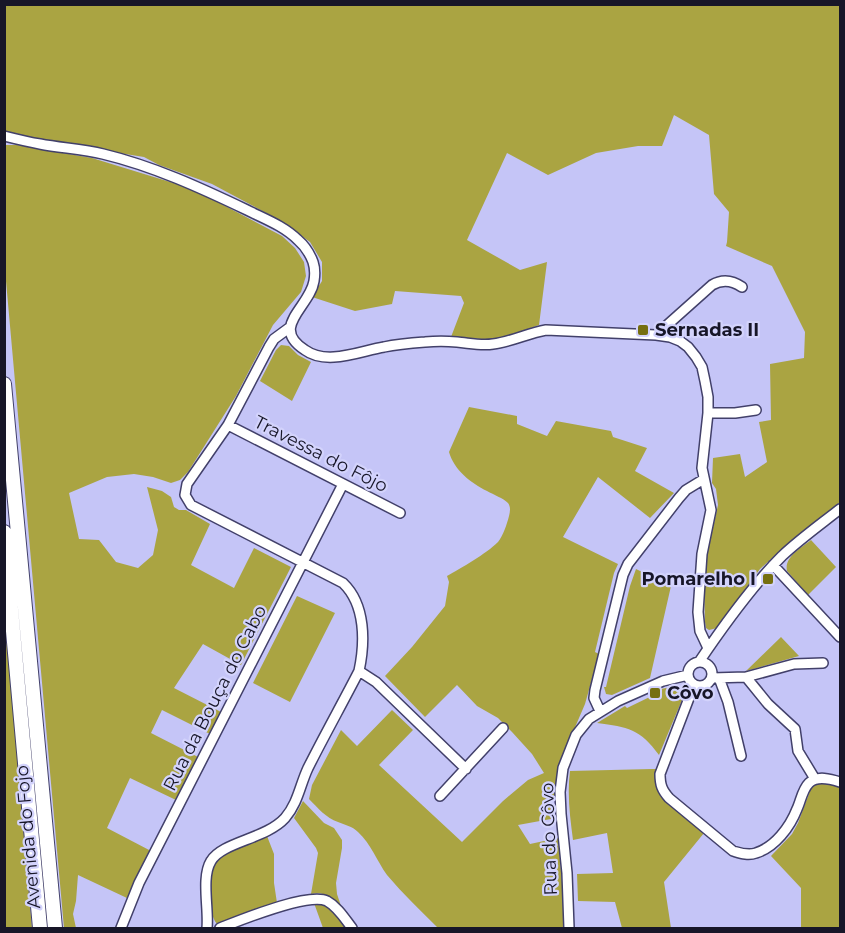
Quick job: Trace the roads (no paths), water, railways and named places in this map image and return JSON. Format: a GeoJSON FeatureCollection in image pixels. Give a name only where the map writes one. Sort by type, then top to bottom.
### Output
{"type":"FeatureCollection","features":[{"type":"Feature","properties":{"kind":"main road","name":"Avenida do Fojo"},"geometry":{"type":"LineString","coordinates":[[4,384],[55,928]]}},
{"type":"Feature","properties":{"kind":"main road","name":"Avenida do Fojo"},"geometry":{"type":"LineString","coordinates":[[4,532],[40,928]]}},
{"type":"Feature","properties":{"kind":"street"},"geometry":{"type":"LineString","coordinates":[[4,136],[105,154],[132,162],[202,188],[289,232],[307,249],[315,271],[310,293],[296,313],[290,328],[292,338],[307,352],[335,357],[405,343],[428,341],[492,345],[546,330],[656,335],[680,341],[688,347],[702,367],[708,397],[702,468],[711,510],[702,554],[699,599],[699,624],[702,638],[708,648]]}},
{"type":"Feature","properties":{"kind":"street"},"geometry":{"type":"LineString","coordinates":[[656,335],[718,281],[735,282],[741,287]]}},
{"type":"Feature","properties":{"kind":"street"},"geometry":{"type":"LineString","coordinates":[[207,928],[206,877],[210,862],[224,849],[264,833],[281,822],[294,805],[307,770],[359,671],[363,654],[361,622],[353,595],[344,583],[191,505],[185,495],[187,484],[228,425],[268,347],[274,339],[290,328]]}},
{"type":"Feature","properties":{"kind":"street"},"geometry":{"type":"LineString","coordinates":[[708,413],[756,410]]}},
{"type":"Feature","properties":{"kind":"street","name":"Travessa do Fôjo"},"geometry":{"type":"LineString","coordinates":[[228,425],[400,513]]}},
{"type":"Feature","properties":{"kind":"street"},"geometry":{"type":"LineString","coordinates":[[600,711],[594,698],[595,690],[623,575],[628,564],[679,498],[686,490],[704,479]]}},
{"type":"Feature","properties":{"kind":"street","name":"Rua da Bouça do Cabo"},"geometry":{"type":"LineString","coordinates":[[121,928],[139,883],[343,484]]}},
{"type":"Feature","properties":{"kind":"street"},"geometry":{"type":"LineString","coordinates":[[699,662],[744,600],[773,565],[840,509]]}},
{"type":"Feature","properties":{"kind":"street"},"geometry":{"type":"LineString","coordinates":[[773,565],[840,636]]}},
{"type":"Feature","properties":{"kind":"street"},"geometry":{"type":"LineString","coordinates":[[741,756],[728,702],[715,678],[710,666],[699,662],[692,665],[688,671],[691,682],[694,685],[703,686],[715,678],[746,677],[794,664],[823,663]]}},
{"type":"Feature","properties":{"kind":"street"},"geometry":{"type":"LineString","coordinates":[[359,671],[376,682],[466,769]]}},
{"type":"Feature","properties":{"kind":"street","name":"Rua do Côvo"},"geometry":{"type":"LineString","coordinates":[[569,928],[560,792],[564,768],[576,735],[589,719],[618,701],[663,681],[688,675]]}},
{"type":"Feature","properties":{"kind":"street"},"geometry":{"type":"LineString","coordinates":[[746,677],[768,704],[795,729],[798,751],[815,779]]}},
{"type":"Feature","properties":{"kind":"street"},"geometry":{"type":"LineString","coordinates":[[694,685],[663,765],[660,784],[663,792],[669,798],[733,851],[754,854],[764,850],[783,834],[796,812],[805,789],[815,779],[823,778],[840,782]]}},
{"type":"Feature","properties":{"kind":"street"},"geometry":{"type":"LineString","coordinates":[[441,796],[503,728]]}},
{"type":"Feature","properties":{"kind":"street"},"geometry":{"type":"LineString","coordinates":[[220,928],[289,904],[318,898],[337,909],[352,928]]}},
{"type":"Feature","properties":{"kind":"place","name":"Sernadas II"},"geometry":{"type":"Point","coordinates":[643,330]}},
{"type":"Feature","properties":{"kind":"place","name":"Pomarelho I"},"geometry":{"type":"Point","coordinates":[768,579]}},
{"type":"Feature","properties":{"kind":"place","name":"Côvo"},"geometry":{"type":"Point","coordinates":[655,693]}}]}
